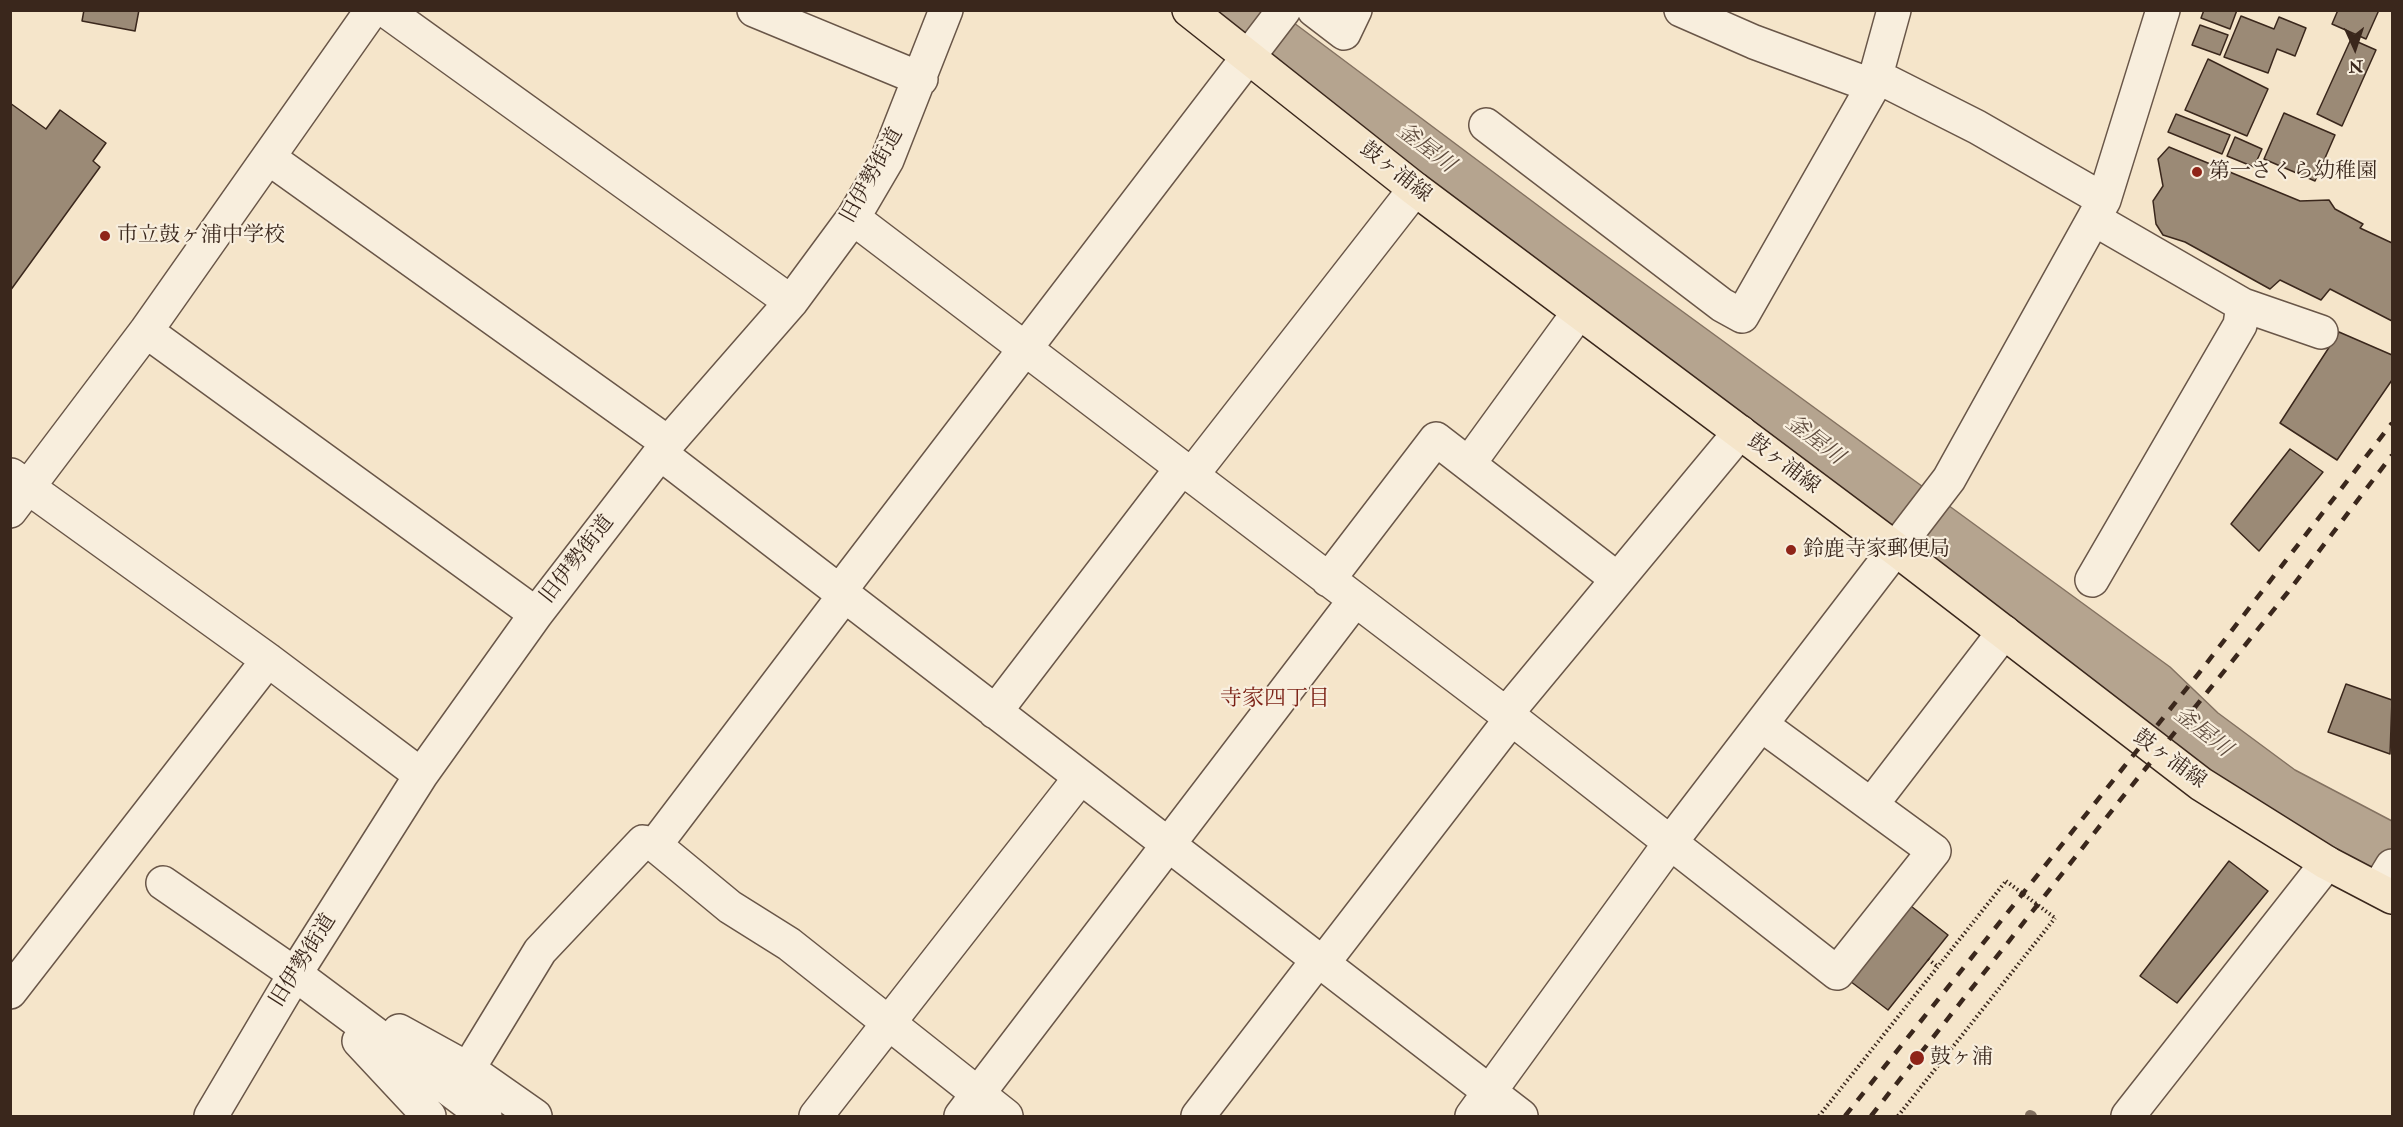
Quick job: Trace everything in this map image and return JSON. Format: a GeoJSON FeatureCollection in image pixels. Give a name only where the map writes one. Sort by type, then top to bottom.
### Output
{"type":"FeatureCollection","features":[{"type":"Feature","properties":{"kind":"main road","name":"鼓ヶ浦線"},"geometry":{"type":"LineString","coordinates":[[1189,10],[1415,189],[1897,550],[2201,784],[2327,863],[2387,883]]}},
{"type":"Feature","properties":{"kind":"street"},"geometry":{"type":"LineString","coordinates":[[372,10],[146,331],[16,491],[268,660],[421,775]]}},
{"type":"Feature","properties":{"kind":"street"},"geometry":{"type":"LineString","coordinates":[[385,10],[791,302]]}},
{"type":"Feature","properties":{"kind":"street"},"geometry":{"type":"LineString","coordinates":[[754,10],[921,79]]}},
{"type":"Feature","properties":{"kind":"street","name":"旧伊勢街道"},"geometry":{"type":"LineString","coordinates":[[211,1116],[295,974],[421,775],[536,614],[664,449],[791,302],[853,218],[887,160],[921,79],[946,10]]}},
{"type":"Feature","properties":{"kind":"street"},"geometry":{"type":"LineString","coordinates":[[468,1069],[540,951],[649,843],[1284,10]]}},
{"type":"Feature","properties":{"kind":"street"},"geometry":{"type":"LineString","coordinates":[[1314,10],[1344,33],[1355,10]]}},
{"type":"Feature","properties":{"kind":"street"},"geometry":{"type":"LineString","coordinates":[[1681,10],[1754,42],[1875,81],[1977,127],[2243,305],[2321,332]]}},
{"type":"Feature","properties":{"kind":"street"},"geometry":{"type":"LineString","coordinates":[[1486,125],[1722,305],[1742,316],[1875,81],[1894,10]]}},
{"type":"Feature","properties":{"kind":"street"},"geometry":{"type":"LineString","coordinates":[[1481,1105],[1670,843],[1763,726],[1949,479],[2099,209],[2163,10]]}},
{"type":"Feature","properties":{"kind":"street"},"geometry":{"type":"LineString","coordinates":[[269,158],[664,449],[841,594],[1321,962],[1481,1105],[1521,1116]]}},
{"type":"Feature","properties":{"kind":"street"},"geometry":{"type":"LineString","coordinates":[[995,712],[1415,189]]}},
{"type":"Feature","properties":{"kind":"street"},"geometry":{"type":"LineString","coordinates":[[853,218],[1508,717],[1837,973],[1934,851],[1763,726]]}},
{"type":"Feature","properties":{"kind":"street"},"geometry":{"type":"LineString","coordinates":[[2092,580],[2240,325],[2243,305]]}},
{"type":"Feature","properties":{"kind":"street"},"geometry":{"type":"LineString","coordinates":[[1470,462],[1579,312]]}},
{"type":"Feature","properties":{"kind":"street"},"geometry":{"type":"LineString","coordinates":[[146,331],[536,614]]}},
{"type":"Feature","properties":{"kind":"street"},"geometry":{"type":"LineString","coordinates":[[1198,1116],[1321,962],[1616,578],[1740,432]]}},
{"type":"Feature","properties":{"kind":"street"},"geometry":{"type":"LineString","coordinates":[[1328,580],[1436,439],[1470,462],[1616,578]]}},
{"type":"Feature","properties":{"kind":"street"},"geometry":{"type":"LineString","coordinates":[[970,1105],[1355,600]]}},
{"type":"Feature","properties":{"kind":"street"},"geometry":{"type":"LineString","coordinates":[[1872,804],[2004,632]]}},
{"type":"Feature","properties":{"kind":"street"},"geometry":{"type":"LineString","coordinates":[[10,992],[268,660]]}},
{"type":"Feature","properties":{"kind":"street"},"geometry":{"type":"LineString","coordinates":[[816,1116],[887,1022],[1080,778]]}},
{"type":"Feature","properties":{"kind":"street"},"geometry":{"type":"LineString","coordinates":[[649,843],[730,907],[789,944],[887,1022],[970,1105],[1006,1116]]}},
{"type":"Feature","properties":{"kind":"street"},"geometry":{"type":"LineString","coordinates":[[2128,1116],[2327,863]]}},
{"type":"Feature","properties":{"kind":"street"},"geometry":{"type":"LineString","coordinates":[[163,883],[295,974],[485,1116]]}},
{"type":"Feature","properties":{"kind":"street"},"geometry":{"type":"LineString","coordinates":[[295,974],[468,1069],[535,1116]]}},
{"type":"Feature","properties":{"kind":"street"},"geometry":{"type":"LineString","coordinates":[[295,974],[429,1116]]}},
{"type":"Feature","properties":{"kind":"path"},"geometry":{"type":"LineString","coordinates":[[1819,1116],[2006,881],[2055,918],[1898,1116]]}},
{"type":"Feature","properties":{"kind":"path"},"geometry":{"type":"LineString","coordinates":[[1928,960],[1938,967]]}},
{"type":"Feature","properties":{"kind":"water","name":"釜屋川"},"geometry":{"type":"Polygon","coordinates":[[[1205,11],[1278,11],[1568,228],[2170,667],[2218,713],[2295,770],[2392,821],[2392,881],[2348,858],[2194,763],[1205,11]]]}},
{"type":"Feature","properties":{"kind":"building"},"geometry":{"type":"Polygon","coordinates":[[[84,10],[139,10],[135,31],[82,21],[84,10]]]}},
{"type":"Feature","properties":{"kind":"building"},"geometry":{"type":"Polygon","coordinates":[[[2204,10],[2237,10],[2230,29],[2201,18],[2204,10]]]}},
{"type":"Feature","properties":{"kind":"building"},"geometry":{"type":"Polygon","coordinates":[[[2338,10],[2379,10],[2366,39],[2332,24],[2338,10]]]}},
{"type":"Feature","properties":{"kind":"building"},"geometry":{"type":"Polygon","coordinates":[[[2241,16],[2274,29],[2279,17],[2306,28],[2295,56],[2277,49],[2268,73],[2224,57],[2241,16]]]}},
{"type":"Feature","properties":{"kind":"building"},"geometry":{"type":"Polygon","coordinates":[[[2200,25],[2228,35],[2220,55],[2192,45],[2200,25]]]}},
{"type":"Feature","properties":{"kind":"building"},"geometry":{"type":"Polygon","coordinates":[[[2351,39],[2376,50],[2342,126],[2317,114],[2351,39]]]}},
{"type":"Feature","properties":{"kind":"building"},"geometry":{"type":"Polygon","coordinates":[[[2208,59],[2268,89],[2247,136],[2185,110],[2208,59]]]}},
{"type":"Feature","properties":{"kind":"building"},"geometry":{"type":"Polygon","coordinates":[[[10,103],[46,129],[60,110],[106,143],[93,161],[100,167],[10,291],[10,103]]]}},
{"type":"Feature","properties":{"kind":"building"},"geometry":{"type":"Polygon","coordinates":[[[2284,113],[2335,135],[2315,181],[2264,159],[2284,113]]]}},
{"type":"Feature","properties":{"kind":"building"},"geometry":{"type":"Polygon","coordinates":[[[2176,114],[2230,135],[2222,154],[2168,132],[2176,114]]]}},
{"type":"Feature","properties":{"kind":"building"},"geometry":{"type":"Polygon","coordinates":[[[2235,137],[2262,149],[2254,167],[2227,156],[2235,137]]]}},
{"type":"Feature","properties":{"kind":"building","name":"第一さくら幼稚園"},"geometry":{"type":"Polygon","coordinates":[[[2169,147],[2300,201],[2329,200],[2335,209],[2363,224],[2360,228],[2392,243],[2392,321],[2330,289],[2321,300],[2280,280],[2270,289],[2185,242],[2163,235],[2156,224],[2153,201],[2163,186],[2158,159],[2169,147]]]}},
{"type":"Feature","properties":{"kind":"building"},"geometry":{"type":"Polygon","coordinates":[[[2339,332],[2392,355],[2392,380],[2337,460],[2280,423],[2339,332]]]}},
{"type":"Feature","properties":{"kind":"building"},"geometry":{"type":"Polygon","coordinates":[[[2290,449],[2323,472],[2259,551],[2231,524],[2290,449]]]}},
{"type":"Feature","properties":{"kind":"building"},"geometry":{"type":"Polygon","coordinates":[[[2346,684],[2392,700],[2390,754],[2328,732],[2346,684]]]}},
{"type":"Feature","properties":{"kind":"building"},"geometry":{"type":"Polygon","coordinates":[[[2229,861],[2268,891],[2177,1003],[2140,976],[2229,861]]]}},
{"type":"Feature","properties":{"kind":"building"},"geometry":{"type":"Polygon","coordinates":[[[1907,903],[1948,935],[1888,1010],[1846,978],[1907,903]]]}},
{"type":"Feature","properties":{"kind":"railway"},"geometry":{"type":"LineString","coordinates":[[1845,1116],[2199,673],[2392,423]]}},
{"type":"Feature","properties":{"kind":"railway"},"geometry":{"type":"LineString","coordinates":[[1871,1116],[2288,592],[2392,455]]}},
{"type":"Feature","properties":{"kind":"place","name":"第一さくら幼稚園"},"geometry":{"type":"Point","coordinates":[2197,172]}},
{"type":"Feature","properties":{"kind":"place","name":"市立鼓ヶ浦中学校"},"geometry":{"type":"Point","coordinates":[105,236]}},
{"type":"Feature","properties":{"kind":"place","name":"鈴鹿寺家郵便局"},"geometry":{"type":"Point","coordinates":[1791,550]}},
{"type":"Feature","properties":{"kind":"place","name":"鼓ヶ浦"},"geometry":{"type":"Point","coordinates":[1917,1058]}},
{"type":"Feature","properties":{"kind":"district","name":"寺家四丁目"},"geometry":{"type":"Point","coordinates":[1275,700]}}]}
